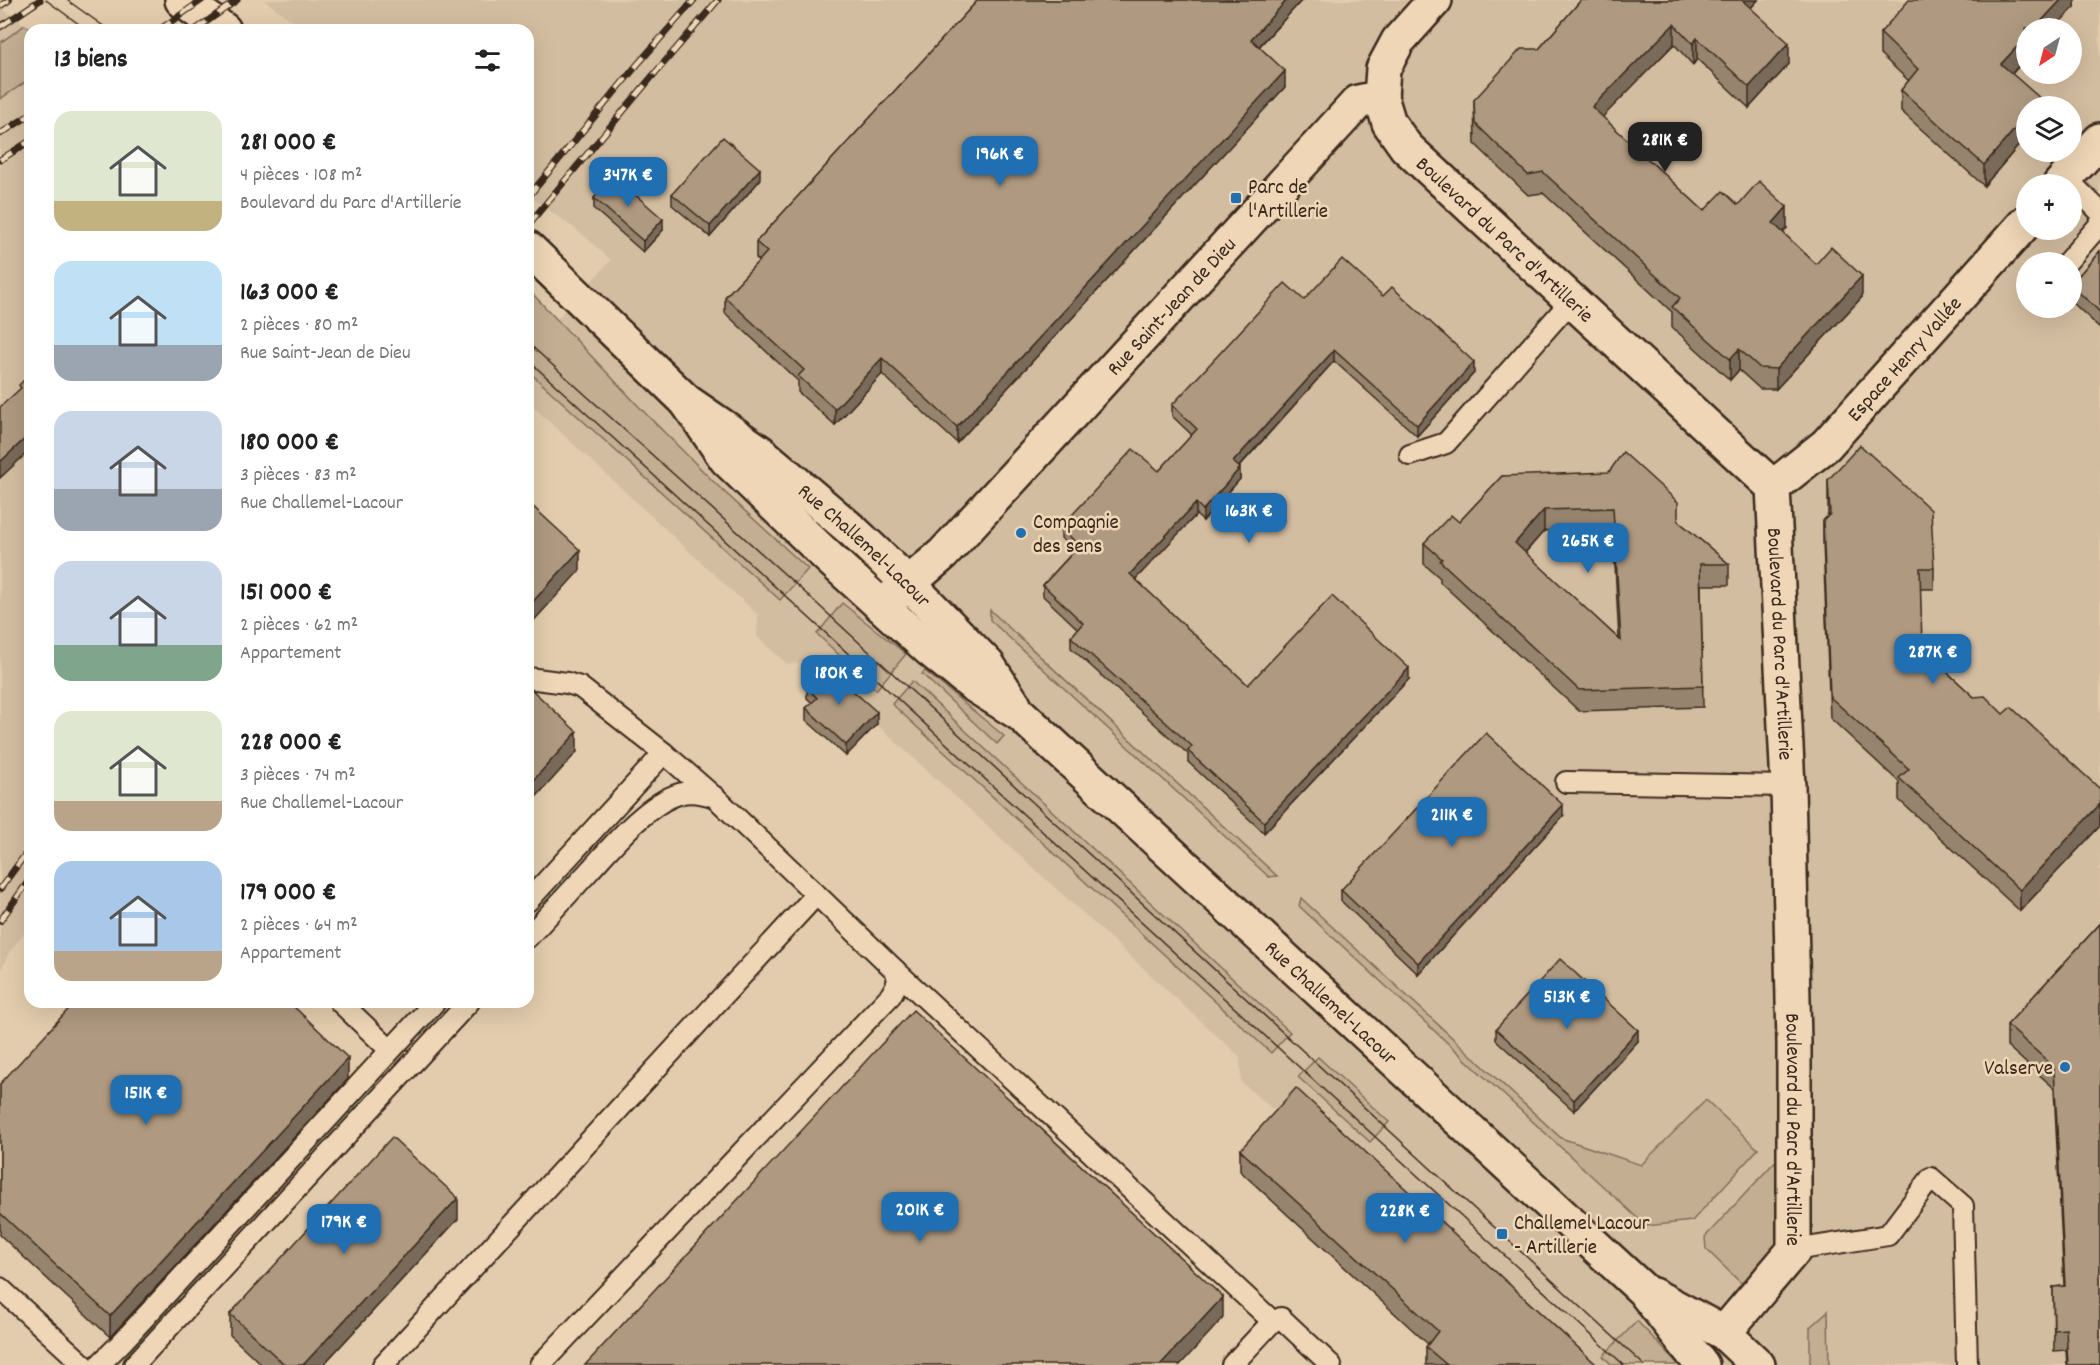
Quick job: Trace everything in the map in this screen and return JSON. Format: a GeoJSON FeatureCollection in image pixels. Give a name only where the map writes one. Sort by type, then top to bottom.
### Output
{"type":"FeatureCollection","features":[{"type":"Feature","properties":{"kind":"street"},"geometry":{"type":"LineString","coordinates":[[182,0],[216,24]]}},
{"type":"Feature","properties":{"kind":"street"},"geometry":{"type":"LineString","coordinates":[[1381,97],[1383,69],[1398,41],[1435,0]]}},
{"type":"Feature","properties":{"kind":"street","name":"Boulevard du Parc d'Artillerie"},"geometry":{"type":"LineString","coordinates":[[1381,97],[1389,123],[1406,147],[1773,487],[1788,786],[1794,1043],[1794,1250],[1724,1333]]}},
{"type":"Feature","properties":{"kind":"street","name":"Rue Saint-Jean de Dieu"},"geometry":{"type":"LineString","coordinates":[[882,606],[943,554],[1358,102],[1381,97]]}},
{"type":"Feature","properties":{"kind":"street"},"geometry":{"type":"LineString","coordinates":[[2069,174],[2100,140]]}},
{"type":"Feature","properties":{"kind":"street","name":"Espace Henry Vallée"},"geometry":{"type":"LineString","coordinates":[[1773,487],[1826,445],[2016,233]]}},
{"type":"Feature","properties":{"kind":"street","name":"Rue Challemel-Lacour"},"geometry":{"type":"LineString","coordinates":[[534,254],[686,402],[760,452],[854,532],[909,584],[988,665],[1020,714]]}},
{"type":"Feature","properties":{"kind":"street","name":"Rue Challemel-Lacour"},"geometry":{"type":"LineString","coordinates":[[686,402],[726,459],[829,558],[930,650],[972,684],[1020,714],[1643,1290],[1702,1365]]}},
{"type":"Feature","properties":{"kind":"street","name":"Rue Challemel-Lacour"},"geometry":{"type":"LineString","coordinates":[[1643,1290],[1724,1333],[1758,1365]]}},
{"type":"Feature","properties":{"kind":"lane"},"geometry":{"type":"LineString","coordinates":[[2082,197],[2100,212]]}},
{"type":"Feature","properties":{"kind":"lane"},"geometry":{"type":"LineString","coordinates":[[2076,252],[2100,224]]}},
{"type":"Feature","properties":{"kind":"lane"},"geometry":{"type":"LineString","coordinates":[[1410,455],[1446,443],[1572,300]]}},
{"type":"Feature","properties":{"kind":"lane"},"geometry":{"type":"LineString","coordinates":[[534,679],[580,687],[664,753],[715,797],[896,971],[1274,1320],[1331,1365]]}},
{"type":"Feature","properties":{"kind":"lane"},"geometry":{"type":"LineString","coordinates":[[534,894],[664,753]]}},
{"type":"Feature","properties":{"kind":"lane"},"geometry":{"type":"LineString","coordinates":[[1566,782],[1788,786]]}},
{"type":"Feature","properties":{"kind":"lane"},"geometry":{"type":"LineString","coordinates":[[534,931],[623,834],[644,816],[679,794],[698,792],[715,797]]}},
{"type":"Feature","properties":{"kind":"lane"},"geometry":{"type":"LineString","coordinates":[[383,1365],[816,895]]}},
{"type":"Feature","properties":{"kind":"lane"},"geometry":{"type":"LineString","coordinates":[[546,1363],[891,995],[898,982],[896,971]]}},
{"type":"Feature","properties":{"kind":"lane"},"geometry":{"type":"LineString","coordinates":[[346,1008],[390,1050]]}},
{"type":"Feature","properties":{"kind":"lane"},"geometry":{"type":"LineString","coordinates":[[99,1365],[429,1008]]}},
{"type":"Feature","properties":{"kind":"lane"},"geometry":{"type":"LineString","coordinates":[[134,1365],[463,1008]]}},
{"type":"Feature","properties":{"kind":"lane"},"geometry":{"type":"LineString","coordinates":[[1794,1250],[1888,1235],[1931,1178],[1963,1206],[1967,1365]]}},
{"type":"Feature","properties":{"kind":"lane"},"geometry":{"type":"LineString","coordinates":[[0,1288],[84,1365]]}},
{"type":"Feature","properties":{"kind":"lane"},"geometry":{"type":"LineString","coordinates":[[1232,1365],[1274,1320]]}},
{"type":"Feature","properties":{"kind":"shaded area"},"geometry":{"type":"Polygon","coordinates":[[[264,0],[2100,0],[2100,1365],[1575,1365],[1296,1109],[1271,1108],[1241,1082],[1240,1057],[826,678],[808,662],[787,664],[757,637],[758,615],[534,408],[534,344],[611,260],[582,234],[534,199],[534,24],[297,24],[264,0]]]}},
{"type":"Feature","properties":{"kind":"shaded area"},"geometry":{"type":"Polygon","coordinates":[[[0,7],[24,24],[24,934],[10,951],[0,972],[0,7]]]}},
{"type":"Feature","properties":{"kind":"shaded area"},"geometry":{"type":"Polygon","coordinates":[[[24,26],[24,83],[0,99],[0,43],[24,26]]]}},
{"type":"Feature","properties":{"kind":"shaded area"},"geometry":{"type":"Polygon","coordinates":[[[534,295],[719,487],[808,569],[780,600],[534,376],[534,295]]]}},
{"type":"Feature","properties":{"kind":"shaded area"},"geometry":{"type":"Polygon","coordinates":[[[842,603],[906,654],[876,690],[817,634],[842,603]]]}},
{"type":"Feature","properties":{"kind":"shaded area"},"geometry":{"type":"Polygon","coordinates":[[[990,610],[1277,876],[1269,877],[990,620],[990,610]]]}},
{"type":"Feature","properties":{"kind":"shaded area"},"geometry":{"type":"Polygon","coordinates":[[[925,671],[1004,736],[997,744],[922,674],[925,671]]]}},
{"type":"Feature","properties":{"kind":"shaded area"},"geometry":{"type":"Polygon","coordinates":[[[912,681],[1290,1032],[1271,1053],[892,704],[912,681]]]}},
{"type":"Feature","properties":{"kind":"shaded area"},"geometry":{"type":"Polygon","coordinates":[[[1301,898],[1561,1138],[1641,1165],[1706,1100],[1758,1149],[1692,1221],[1646,1226],[1299,906],[1301,898]]]}},
{"type":"Feature","properties":{"kind":"shaded area"},"geometry":{"type":"Polygon","coordinates":[[[1318,1057],[1389,1122],[1370,1142],[1298,1077],[1318,1057]]]}},
{"type":"Feature","properties":{"kind":"shaded area"},"geometry":{"type":"Polygon","coordinates":[[[1783,1153],[1780,1244],[1751,1278],[1741,1283],[1706,1249],[1705,1237],[1783,1153]]]}},
{"type":"Feature","properties":{"kind":"shaded area"},"geometry":{"type":"Polygon","coordinates":[[[1828,1311],[1829,1365],[1813,1365],[1810,1363],[1810,1327],[1828,1311]]]}},
{"type":"Feature","properties":{"kind":"shaded area"},"geometry":{"type":"Polygon","coordinates":[[[1637,1321],[1679,1365],[1612,1365],[1603,1356],[1637,1321]]]}},
{"type":"Feature","properties":{"kind":"building"},"geometry":{"type":"Polygon","coordinates":[[[978,0],[1287,0],[1251,39],[1285,71],[957,427],[882,358],[835,409],[798,376],[804,370],[725,297],[767,252],[756,242],[978,0]]]}},
{"type":"Feature","properties":{"kind":"building"},"geometry":{"type":"Polygon","coordinates":[[[1581,0],[1742,0],[1789,43],[1749,87],[1697,38],[1693,44],[1674,24],[1592,107],[1704,211],[1723,191],[1738,205],[1759,181],[1787,207],[1773,223],[1816,264],[1831,247],[1862,276],[1776,369],[1760,368],[1739,349],[1730,359],[1672,307],[1680,298],[1543,172],[1528,175],[1475,123],[1474,100],[1521,49],[1539,49],[1581,0]]]}},
{"type":"Feature","properties":{"kind":"building"},"geometry":{"type":"Polygon","coordinates":[[[1909,0],[2061,0],[2044,18],[2016,18],[2016,48],[2001,64],[2016,77],[2016,84],[2024,84],[2038,96],[2016,96],[2016,128],[1984,165],[1901,90],[1918,69],[1880,33],[1909,0]]]}},
{"type":"Feature","properties":{"kind":"building"},"geometry":{"type":"Polygon","coordinates":[[[723,137],[760,169],[710,226],[672,194],[723,137]]]}},
{"type":"Feature","properties":{"kind":"building"},"geometry":{"type":"Polygon","coordinates":[[[614,176],[663,219],[643,241],[594,198],[614,176]]]}},
{"type":"Feature","properties":{"kind":"building"},"geometry":{"type":"Polygon","coordinates":[[[2100,251],[2100,312],[2082,295],[2082,272],[2100,251]]]}},
{"type":"Feature","properties":{"kind":"building"},"geometry":{"type":"Polygon","coordinates":[[[1342,259],[1383,296],[1392,287],[1474,362],[1417,425],[1334,350],[1233,462],[1240,468],[1203,510],[1196,503],[1130,574],[1248,685],[1332,596],[1409,668],[1264,822],[1188,751],[1192,746],[1071,637],[1083,623],[1043,585],[1079,546],[1061,527],[1133,449],[1159,471],[1197,429],[1172,405],[1285,283],[1304,300],[1342,259]]]}},
{"type":"Feature","properties":{"kind":"building"},"geometry":{"type":"Polygon","coordinates":[[[24,380],[24,440],[0,462],[0,407],[21,388],[19,385],[24,380]]]}},
{"type":"Feature","properties":{"kind":"building"},"geometry":{"type":"Polygon","coordinates":[[[1860,445],[1931,510],[1934,568],[1920,568],[1922,649],[1974,697],[1985,696],[2003,714],[2011,707],[2100,789],[2100,804],[2020,890],[1899,778],[1909,769],[1830,697],[1823,521],[1830,514],[1828,480],[1860,445]]]}},
{"type":"Feature","properties":{"kind":"building"},"geometry":{"type":"Polygon","coordinates":[[[1623,452],[1678,502],[1678,521],[1729,564],[1700,564],[1703,686],[1579,690],[1440,561],[1442,559],[1424,543],[1451,515],[1459,522],[1502,476],[1609,472],[1623,452]],[[1613,508],[1544,510],[1515,543],[1621,641],[1613,508]]]}},
{"type":"Feature","properties":{"kind":"building"},"geometry":{"type":"Polygon","coordinates":[[[534,508],[580,550],[534,600],[534,508]]]}},
{"type":"Feature","properties":{"kind":"building"},"geometry":{"type":"Polygon","coordinates":[[[826,667],[877,712],[846,745],[806,708],[817,698],[807,687],[826,667]]]}},
{"type":"Feature","properties":{"kind":"building"},"geometry":{"type":"Polygon","coordinates":[[[534,692],[577,732],[534,779],[534,692]]]}},
{"type":"Feature","properties":{"kind":"building"},"geometry":{"type":"Polygon","coordinates":[[[1486,733],[1563,805],[1418,963],[1341,890],[1486,733]]]}},
{"type":"Feature","properties":{"kind":"building"},"geometry":{"type":"Polygon","coordinates":[[[2100,924],[2100,1365],[2068,1365],[2066,1329],[2054,1330],[2053,1287],[2065,1286],[2054,1067],[2007,1025],[2100,924]]]}},
{"type":"Feature","properties":{"kind":"building"},"geometry":{"type":"Polygon","coordinates":[[[1560,959],[1638,1030],[1574,1100],[1496,1029],[1560,959]]]}},
{"type":"Feature","properties":{"kind":"building"},"geometry":{"type":"Polygon","coordinates":[[[70,1008],[295,1008],[348,1058],[110,1316],[0,1213],[0,1084],[70,1008]]]}},
{"type":"Feature","properties":{"kind":"building"},"geometry":{"type":"Polygon","coordinates":[[[913,1010],[1223,1297],[1160,1365],[585,1365],[913,1010]]]}},
{"type":"Feature","properties":{"kind":"building"},"geometry":{"type":"Polygon","coordinates":[[[1296,1088],[1597,1365],[1447,1365],[1426,1347],[1438,1331],[1240,1150],[1296,1088]]]}},
{"type":"Feature","properties":{"kind":"building"},"geometry":{"type":"Polygon","coordinates":[[[392,1137],[458,1198],[303,1365],[285,1365],[230,1314],[392,1137]]]}},
{"type":"Feature","properties":{"kind":"tram line"},"geometry":{"type":"LineString","coordinates":[[46,0],[79,24]]}},
{"type":"Feature","properties":{"kind":"tram line"},"geometry":{"type":"LineString","coordinates":[[67,0],[101,24]]}},
{"type":"Feature","properties":{"kind":"tram line"},"geometry":{"type":"LineString","coordinates":[[534,348],[801,589],[1644,1365]]}},
{"type":"Feature","properties":{"kind":"tram line"},"geometry":{"type":"LineString","coordinates":[[534,366],[1624,1365]]}},
{"type":"Feature","properties":{"kind":"railway"},"geometry":{"type":"LineString","coordinates":[[0,6],[9,0]]}},
{"type":"Feature","properties":{"kind":"railway"},"geometry":{"type":"LineString","coordinates":[[0,27],[40,0]]}},
{"type":"Feature","properties":{"kind":"railway"},"geometry":{"type":"LineString","coordinates":[[168,24],[202,0]]}},
{"type":"Feature","properties":{"kind":"railway"},"geometry":{"type":"LineString","coordinates":[[203,24],[237,0]]}},
{"type":"Feature","properties":{"kind":"railway"},"geometry":{"type":"LineString","coordinates":[[534,190],[694,0]]}},
{"type":"Feature","properties":{"kind":"railway"},"geometry":{"type":"LineString","coordinates":[[534,218],[718,0]]}},
{"type":"Feature","properties":{"kind":"railway"},"geometry":{"type":"LineString","coordinates":[[0,134],[24,119]]}},
{"type":"Feature","properties":{"kind":"railway"},"geometry":{"type":"LineString","coordinates":[[0,160],[24,145]]}},
{"type":"Feature","properties":{"kind":"railway"},"geometry":{"type":"LineString","coordinates":[[0,889],[24,856]]}},
{"type":"Feature","properties":{"kind":"railway"},"geometry":{"type":"LineString","coordinates":[[0,921],[24,887]]}},
{"type":"Feature","properties":{"kind":"place","name":"Parc de l'Artillerie"},"geometry":{"type":"Point","coordinates":[1236,198]}},
{"type":"Feature","properties":{"kind":"place","name":"Compagnie des sens"},"geometry":{"type":"Point","coordinates":[1021,533]}},
{"type":"Feature","properties":{"kind":"place","name":"Valserve"},"geometry":{"type":"Point","coordinates":[2065,1067]}},
{"type":"Feature","properties":{"kind":"place","name":"Challemel Lacour - Artillerie"},"geometry":{"type":"Point","coordinates":[1502,1234]}}]}
